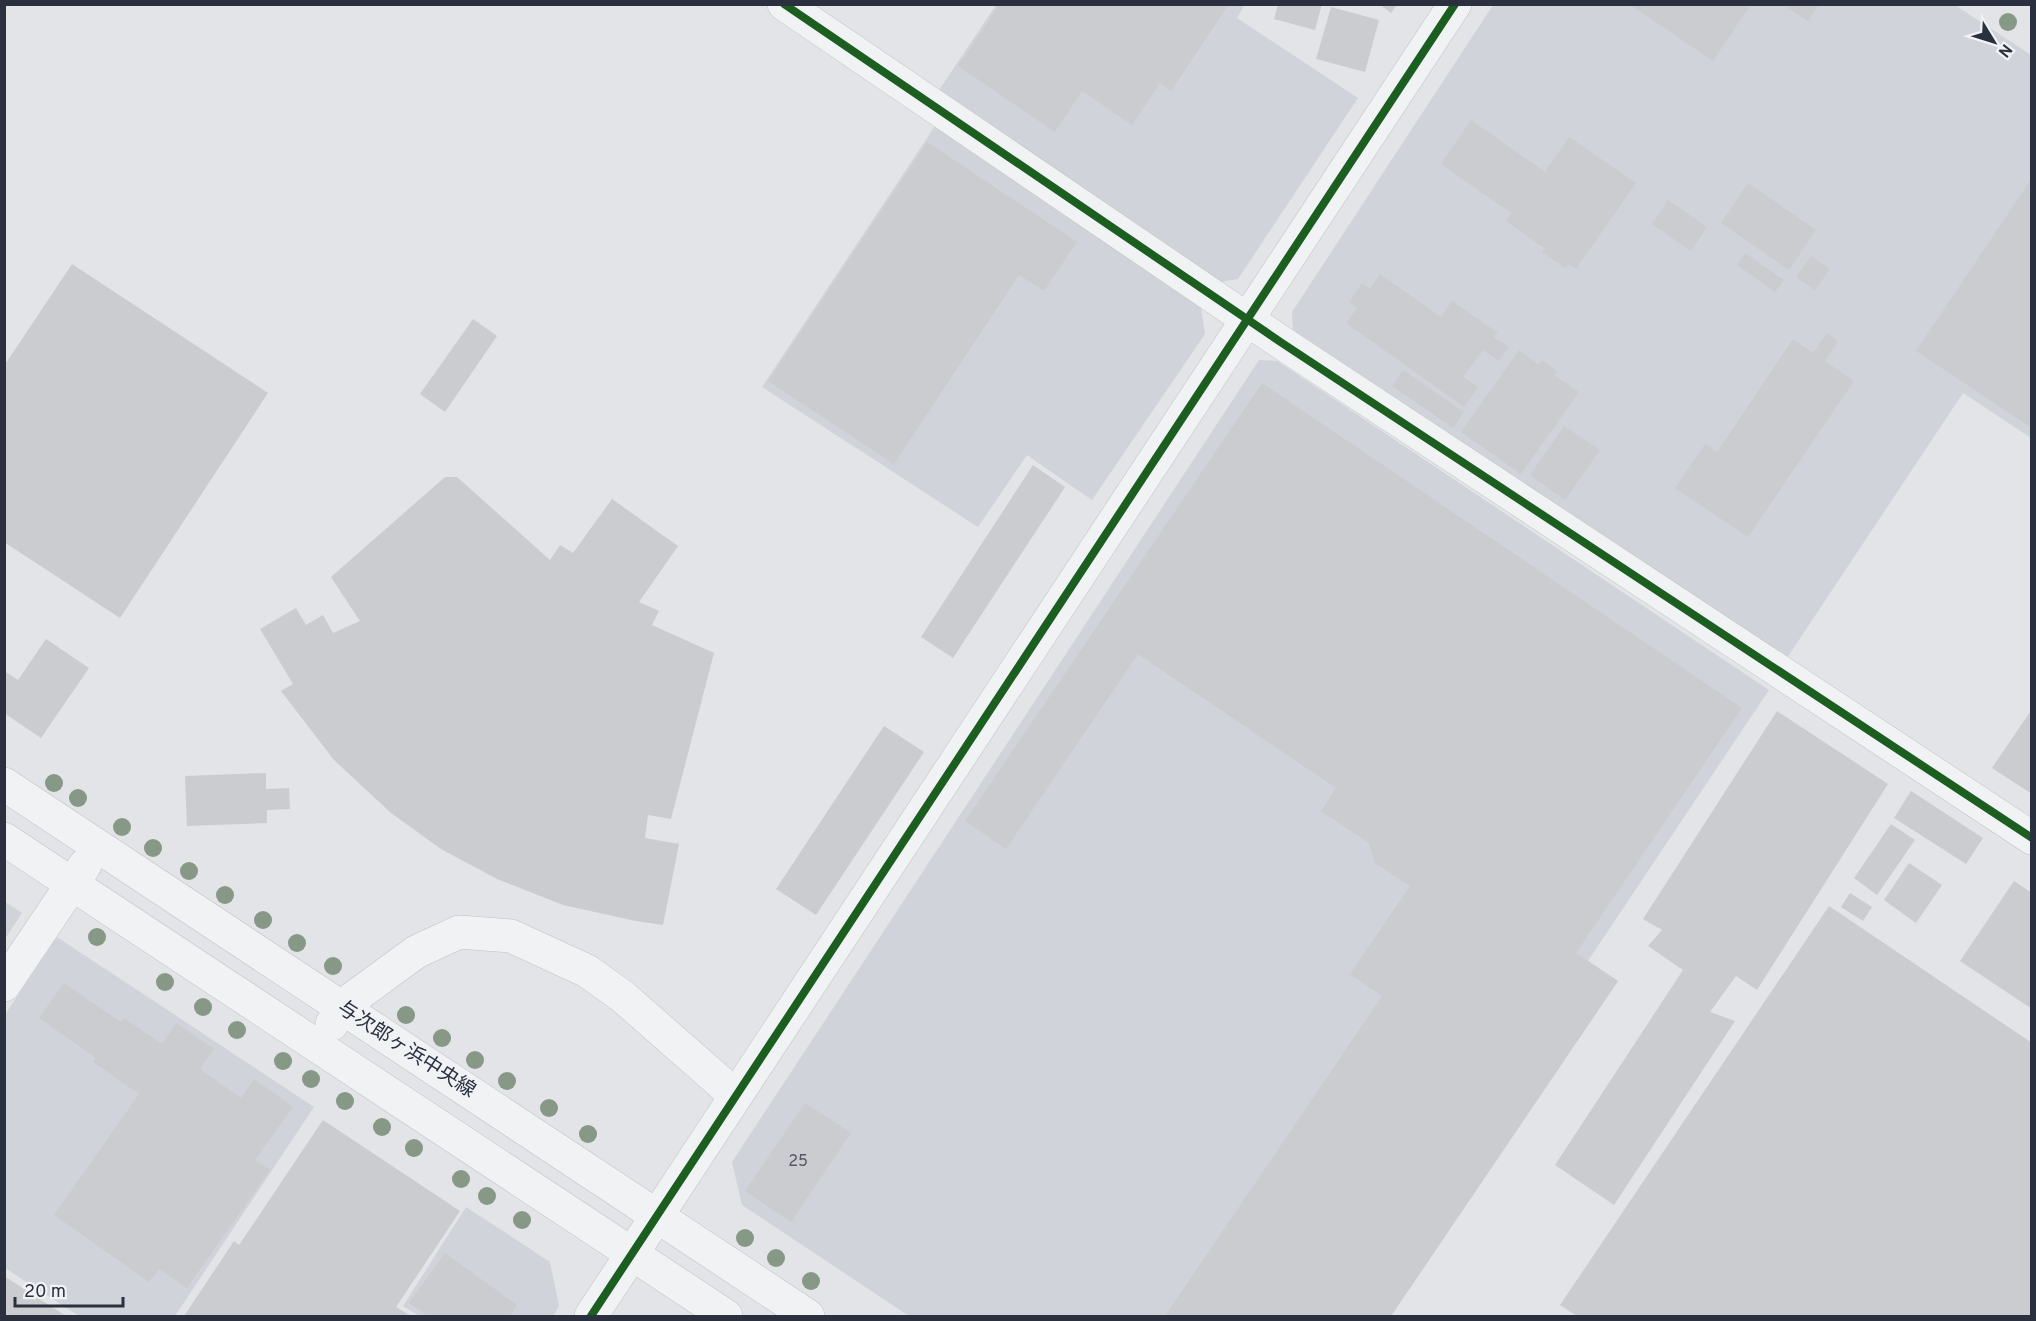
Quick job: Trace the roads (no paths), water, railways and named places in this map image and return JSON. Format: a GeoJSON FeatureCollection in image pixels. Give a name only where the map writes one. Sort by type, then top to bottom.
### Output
{"type":"FeatureCollection","features":[{"type":"Feature","properties":{"kind":"street"},"geometry":{"type":"LineString","coordinates":[[784,4],[1247,319],[2031,838]]}},
{"type":"Feature","properties":{"kind":"street"},"geometry":{"type":"LineString","coordinates":[[591,1317],[1455,4]]}},
{"type":"Feature","properties":{"kind":"street","name":"与次郎ヶ浜中央線"},"geometry":{"type":"LineString","coordinates":[[4,784],[808,1317]]}},
{"type":"Feature","properties":{"kind":"street"},"geometry":{"type":"LineString","coordinates":[[4,839],[726,1317]]}},
{"type":"Feature","properties":{"kind":"street"},"geometry":{"type":"LineString","coordinates":[[4,985],[97,846]]}},
{"type":"Feature","properties":{"kind":"street"},"geometry":{"type":"LineString","coordinates":[[318,1046],[341,1007],[416,952],[459,932],[511,936],[587,971],[664,1031],[736,1096]]}}]}
